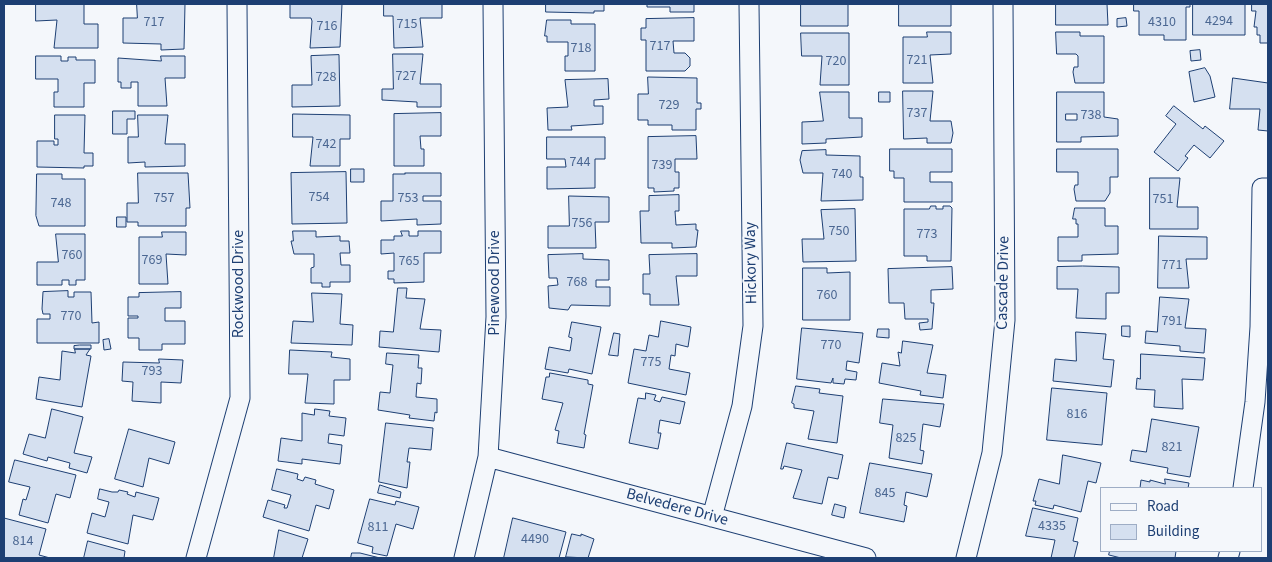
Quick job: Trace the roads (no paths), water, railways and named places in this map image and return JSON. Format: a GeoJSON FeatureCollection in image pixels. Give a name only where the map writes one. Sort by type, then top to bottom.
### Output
{"type":"FeatureCollection","features":[{"type":"Feature","properties":{"kind":"street","name":"Rockwood Drive"},"geometry":{"type":"LineString","coordinates":[[196,558],[240,398],[237,4]]}},
{"type":"Feature","properties":{"kind":"street","name":"Pinewood Drive"},"geometry":{"type":"LineString","coordinates":[[464,558],[488,457],[496,317],[493,4]]}},
{"type":"Feature","properties":{"kind":"street","name":"Hickory Way"},"geometry":{"type":"LineString","coordinates":[[712,517],[742,406],[753,326],[749,4]]}},
{"type":"Feature","properties":{"kind":"street","name":"Cascade Drive"},"geometry":{"type":"LineString","coordinates":[[966,558],[992,453],[1005,320],[1003,4]]}},
{"type":"Feature","properties":{"kind":"street"},"geometry":{"type":"LineString","coordinates":[[1243,487],[1255,402],[1265,188]]}},
{"type":"Feature","properties":{"kind":"street","name":"Belvedere Drive"},"geometry":{"type":"LineString","coordinates":[[488,457],[866,558]]}}]}
